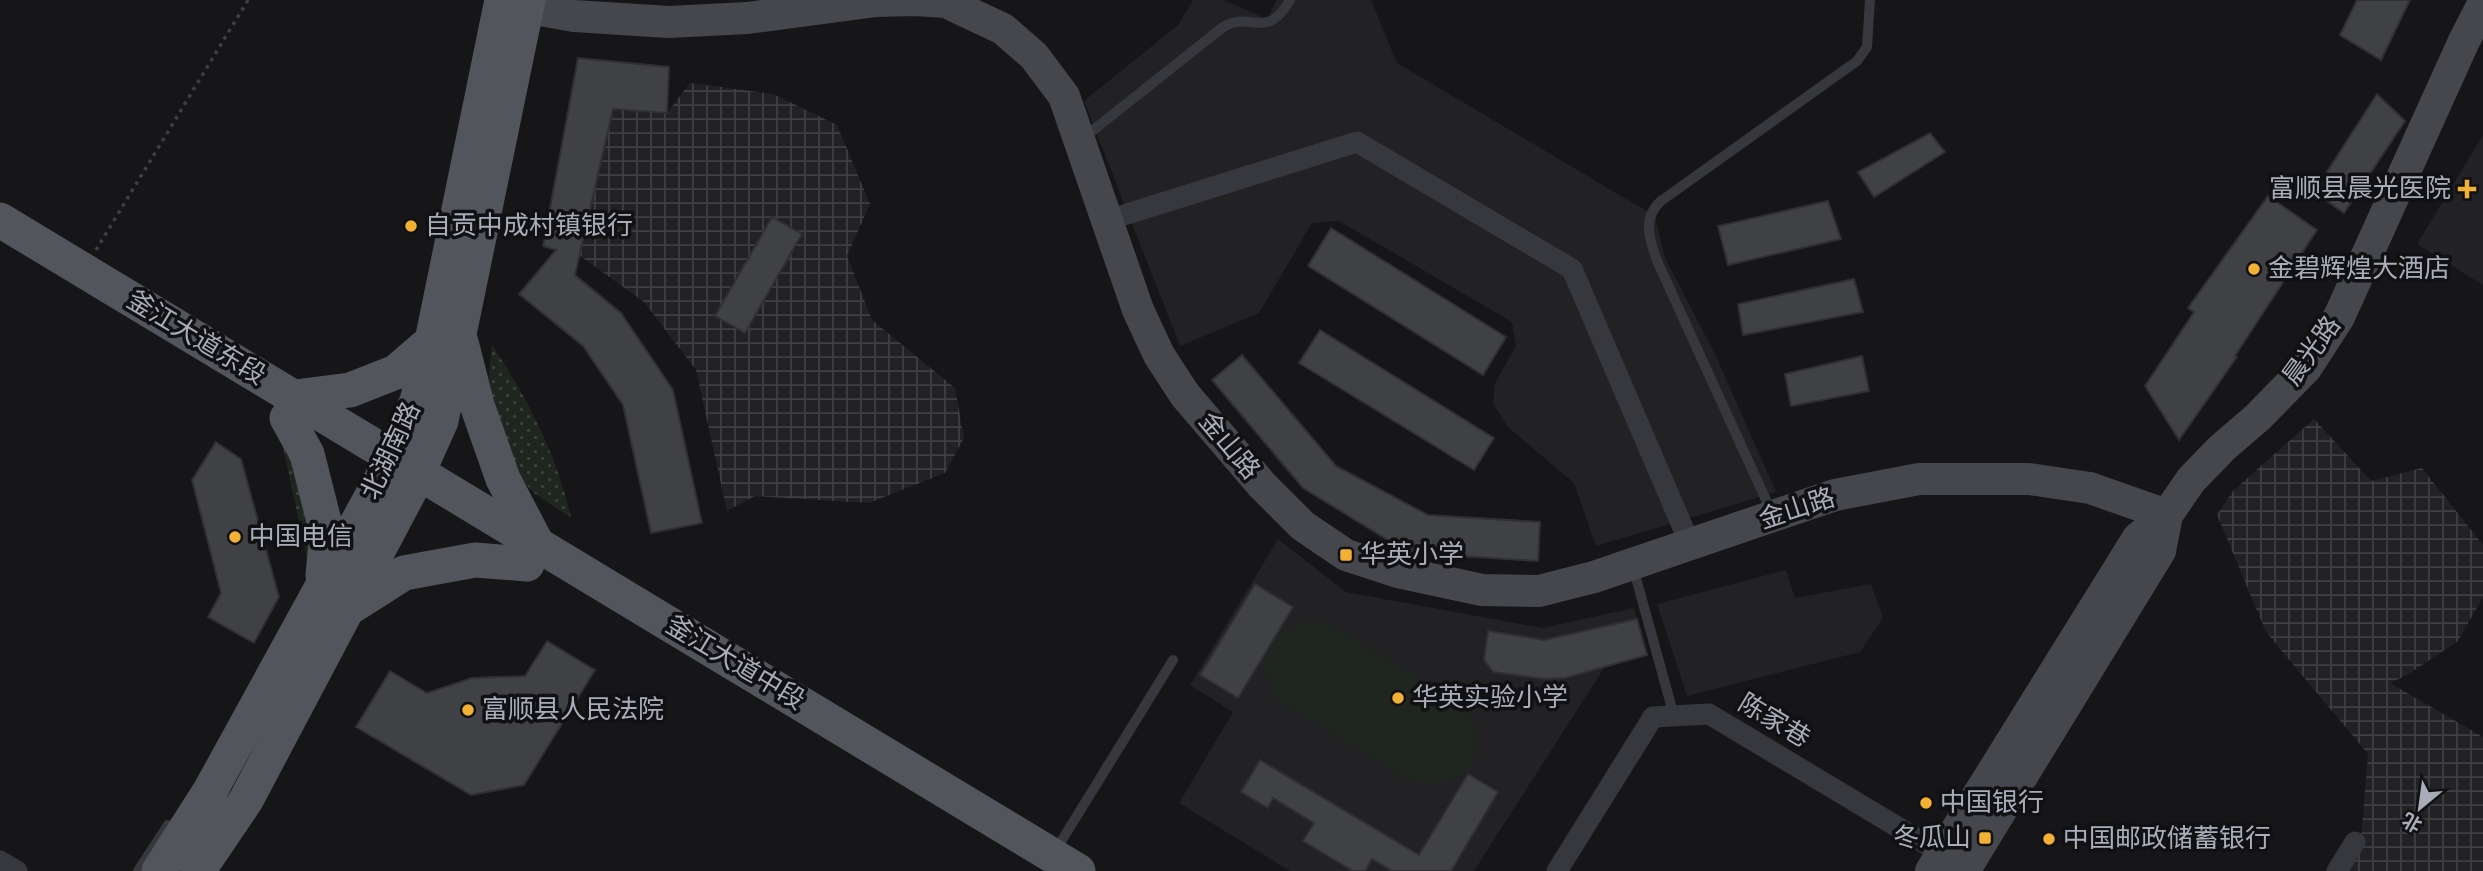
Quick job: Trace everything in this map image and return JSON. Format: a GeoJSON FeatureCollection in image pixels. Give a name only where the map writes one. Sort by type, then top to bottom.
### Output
{"type":"FeatureCollection","features":[{"type":"Feature","properties":{"kind":"main road"},"geometry":{"type":"LineString","coordinates":[[502,0],[502,71]]}},
{"type":"Feature","properties":{"kind":"main road"},"geometry":{"type":"LineString","coordinates":[[502,71],[528,0]]}},
{"type":"Feature","properties":{"kind":"main road","name":"北湖南路"},"geometry":{"type":"LineString","coordinates":[[198,871],[246,800],[341,589],[401,474],[417,401],[445,338],[502,71]]}},
{"type":"Feature","properties":{"kind":"main road","name":"釜江大道东段"},"geometry":{"type":"LineString","coordinates":[[0,220],[84,270],[291,408]]}},
{"type":"Feature","properties":{"kind":"main road","name":"釜江大道东段"},"geometry":{"type":"LineString","coordinates":[[0,244],[291,408],[401,474]]}},
{"type":"Feature","properties":{"kind":"main road"},"geometry":{"type":"LineString","coordinates":[[445,338],[477,405],[532,554],[475,560],[404,573],[341,589],[307,454],[291,408],[350,390],[396,372],[445,338]]}},
{"type":"Feature","properties":{"kind":"main road","name":"釜江大道中段"},"geometry":{"type":"LineString","coordinates":[[401,474],[1052,867]]}},
{"type":"Feature","properties":{"kind":"main road","name":"北湖南路"},"geometry":{"type":"LineString","coordinates":[[159,871],[341,589]]}},
{"type":"Feature","properties":{"kind":"street","name":"金山路"},"geometry":{"type":"LineString","coordinates":[[486,0],[574,16],[669,22],[747,18],[876,1],[946,1],[1003,29],[1034,56],[1064,96],[1138,310],[1159,355],[1185,395],[1262,485],[1303,526],[1346,555],[1398,572],[1482,590],[1539,591],[1594,577],[1835,495],[1919,480],[2029,479],[2090,488],[2167,515]]}},
{"type":"Feature","properties":{"kind":"street","name":"晨光路"},"geometry":{"type":"LineString","coordinates":[[1955,867],[2138,538],[2167,515],[2191,480],[2306,368],[2339,317],[2483,4]]}},
{"type":"Feature","properties":{"kind":"street"},"geometry":{"type":"LineString","coordinates":[[1108,220],[1357,142],[1572,269],[1690,544]]}},
{"type":"Feature","properties":{"kind":"street","name":"陈家巷"},"geometry":{"type":"LineString","coordinates":[[1557,871],[1653,717],[1709,714],[1955,867]]}},
{"type":"Feature","properties":{"kind":"street"},"geometry":{"type":"LineString","coordinates":[[2337,871],[2355,842]]}},
{"type":"Feature","properties":{"kind":"street"},"geometry":{"type":"LineString","coordinates":[[0,861],[17,871]]}},
{"type":"Feature","properties":{"kind":"lane"},"geometry":{"type":"LineString","coordinates":[[1081,140],[1230,22],[1268,23],[1283,12],[1290,0]]}},
{"type":"Feature","properties":{"kind":"lane"},"geometry":{"type":"LineString","coordinates":[[1773,515],[1658,263],[1651,244],[1648,219],[1653,207],[1857,61],[1867,47],[1870,0]]}},
{"type":"Feature","properties":{"kind":"lane"},"geometry":{"type":"LineString","coordinates":[[1633,564],[1674,716]]}},
{"type":"Feature","properties":{"kind":"lane"},"geometry":{"type":"LineString","coordinates":[[1052,867],[1173,660]]}},
{"type":"Feature","properties":{"kind":"lane"},"geometry":{"type":"LineString","coordinates":[[138,871],[176,813]]}},
{"type":"Feature","properties":{"kind":"path"},"geometry":{"type":"LineString","coordinates":[[84,270],[248,0]]}},
{"type":"Feature","properties":{"kind":"shaded area"},"geometry":{"type":"Polygon","coordinates":[[[1193,0],[1224,0],[1267,19],[1277,0],[1371,0],[1397,63],[1655,216],[1665,258],[1715,354],[1776,492],[1596,546],[1574,483],[1507,426],[1493,403],[1495,383],[1516,346],[1512,322],[1339,221],[1312,223],[1259,313],[1180,346],[1084,101],[1178,25],[1193,0]]]}},
{"type":"Feature","properties":{"kind":"shaded area"},"geometry":{"type":"Polygon","coordinates":[[[690,83],[773,94],[837,125],[870,204],[847,256],[872,320],[955,388],[964,438],[945,473],[869,503],[755,496],[727,511],[696,370],[644,302],[579,255],[613,109],[667,113],[690,83]]]}},
{"type":"Feature","properties":{"kind":"shaded area","name":"富顺县晨光医院"},"geometry":{"type":"Polygon","coordinates":[[[2483,135],[2483,285],[2417,244],[2483,135]]]}},
{"type":"Feature","properties":{"kind":"shaded area"},"geometry":{"type":"Polygon","coordinates":[[[492,345],[540,428],[558,472],[571,518],[534,493],[519,477],[487,393],[492,345]]]}},
{"type":"Feature","properties":{"kind":"shaded area"},"geometry":{"type":"Polygon","coordinates":[[[2314,419],[2371,481],[2422,468],[2483,545],[2483,597],[2458,641],[2407,675],[2390,683],[2483,737],[2483,871],[2347,871],[2360,851],[2368,754],[2266,632],[2217,515],[2233,491],[2314,419]]]}},
{"type":"Feature","properties":{"kind":"shaded area"},"geometry":{"type":"Polygon","coordinates":[[[282,443],[291,451],[312,547],[307,558],[282,443]]]}},
{"type":"Feature","properties":{"kind":"shaded area","name":"华英实验小学"},"geometry":{"type":"Polygon","coordinates":[[[1278,539],[1346,592],[1542,628],[1634,608],[1647,655],[1604,668],[1474,871],[1290,871],[1179,803],[1233,712],[1190,685],[1278,539]]]}},
{"type":"Feature","properties":{"kind":"shaded area"},"geometry":{"type":"Polygon","coordinates":[[[1786,570],[1795,598],[1871,584],[1883,618],[1860,652],[1687,696],[1657,604],[1786,570]]]}},
{"type":"Feature","properties":{"kind":"shaded area"},"geometry":{"type":"Polygon","coordinates":[[[1308,622],[1323,623],[1337,629],[1456,700],[1469,716],[1476,732],[1477,748],[1472,762],[1462,773],[1448,781],[1430,783],[1410,780],[1278,700],[1267,674],[1269,652],[1283,633],[1308,622]]]}},
{"type":"Feature","properties":{"kind":"building"},"geometry":{"type":"Polygon","coordinates":[[[2357,0],[2410,0],[2381,60],[2340,35],[2357,0]]]}},
{"type":"Feature","properties":{"kind":"building"},"geometry":{"type":"Polygon","coordinates":[[[578,58],[669,67],[667,113],[613,109],[575,275],[621,313],[673,390],[702,523],[651,533],[623,405],[583,346],[519,294],[556,250],[543,246],[578,58]]]}},
{"type":"Feature","properties":{"kind":"building"},"geometry":{"type":"Polygon","coordinates":[[[2377,94],[2405,121],[2344,213],[2314,192],[2377,94]]]}},
{"type":"Feature","properties":{"kind":"building"},"geometry":{"type":"Polygon","coordinates":[[[1930,133],[1945,152],[1874,197],[1858,172],[1930,133]]]}},
{"type":"Feature","properties":{"kind":"building"},"geometry":{"type":"Polygon","coordinates":[[[2268,196],[2317,230],[2235,356],[2237,357],[2179,440],[2145,386],[2194,312],[2188,308],[2268,196]]]}},
{"type":"Feature","properties":{"kind":"building"},"geometry":{"type":"Polygon","coordinates":[[[1828,201],[1841,239],[1728,265],[1718,226],[1828,201]]]}},
{"type":"Feature","properties":{"kind":"building"},"geometry":{"type":"Polygon","coordinates":[[[772,217],[802,234],[745,333],[715,316],[772,217]]]}},
{"type":"Feature","properties":{"kind":"building"},"geometry":{"type":"Polygon","coordinates":[[[1331,228],[1506,337],[1483,375],[1308,266],[1331,228]]]}},
{"type":"Feature","properties":{"kind":"building"},"geometry":{"type":"Polygon","coordinates":[[[1854,279],[1863,312],[1743,335],[1738,304],[1854,279]]]}},
{"type":"Feature","properties":{"kind":"building"},"geometry":{"type":"Polygon","coordinates":[[[1320,330],[1494,438],[1474,470],[1299,363],[1320,330]]]}},
{"type":"Feature","properties":{"kind":"building"},"geometry":{"type":"Polygon","coordinates":[[[1242,355],[1336,466],[1428,515],[1540,522],[1538,561],[1409,553],[1303,488],[1212,380],[1242,355]]]}},
{"type":"Feature","properties":{"kind":"building"},"geometry":{"type":"Polygon","coordinates":[[[1862,356],[1869,391],[1791,406],[1785,374],[1862,356]]]}},
{"type":"Feature","properties":{"kind":"building","name":"中国电信"},"geometry":{"type":"Polygon","coordinates":[[[216,442],[241,459],[279,597],[254,643],[208,617],[221,593],[192,480],[216,442]]]}},
{"type":"Feature","properties":{"kind":"building"},"geometry":{"type":"Polygon","coordinates":[[[1255,584],[1293,607],[1238,698],[1200,675],[1255,584]]]}},
{"type":"Feature","properties":{"kind":"building"},"geometry":{"type":"Polygon","coordinates":[[[1637,619],[1647,655],[1565,678],[1545,679],[1493,672],[1484,660],[1488,631],[1544,640],[1637,619]]]}},
{"type":"Feature","properties":{"kind":"building","name":"富顺县人民法院"},"geometry":{"type":"Polygon","coordinates":[[[547,641],[595,670],[524,785],[471,795],[356,727],[390,671],[427,693],[472,678],[525,676],[547,641]]]}},
{"type":"Feature","properties":{"kind":"building"},"geometry":{"type":"Polygon","coordinates":[[[1260,760],[1419,855],[1468,774],[1498,792],[1451,871],[1392,871],[1372,859],[1365,871],[1353,871],[1303,841],[1314,823],[1273,798],[1268,808],[1241,792],[1260,760]]]}},
{"type":"Feature","properties":{"kind":"place","name":"富顺县晨光医院"},"geometry":{"type":"Point","coordinates":[2467,189]}},
{"type":"Feature","properties":{"kind":"place","name":"自贡中成村镇银行"},"geometry":{"type":"Point","coordinates":[411,226]}},
{"type":"Feature","properties":{"kind":"place","name":"金碧辉煌大酒店"},"geometry":{"type":"Point","coordinates":[2254,269]}},
{"type":"Feature","properties":{"kind":"place","name":"中国电信"},"geometry":{"type":"Point","coordinates":[235,537]}},
{"type":"Feature","properties":{"kind":"place","name":"华英小学"},"geometry":{"type":"Point","coordinates":[1346,555]}},
{"type":"Feature","properties":{"kind":"place","name":"华英实验小学"},"geometry":{"type":"Point","coordinates":[1398,698]}},
{"type":"Feature","properties":{"kind":"place","name":"富顺县人民法院"},"geometry":{"type":"Point","coordinates":[468,710]}},
{"type":"Feature","properties":{"kind":"place","name":"中国银行"},"geometry":{"type":"Point","coordinates":[1926,803]}},
{"type":"Feature","properties":{"kind":"place","name":"冬瓜山"},"geometry":{"type":"Point","coordinates":[1985,838]}},
{"type":"Feature","properties":{"kind":"place","name":"中国邮政储蓄银行"},"geometry":{"type":"Point","coordinates":[2049,839]}}]}
